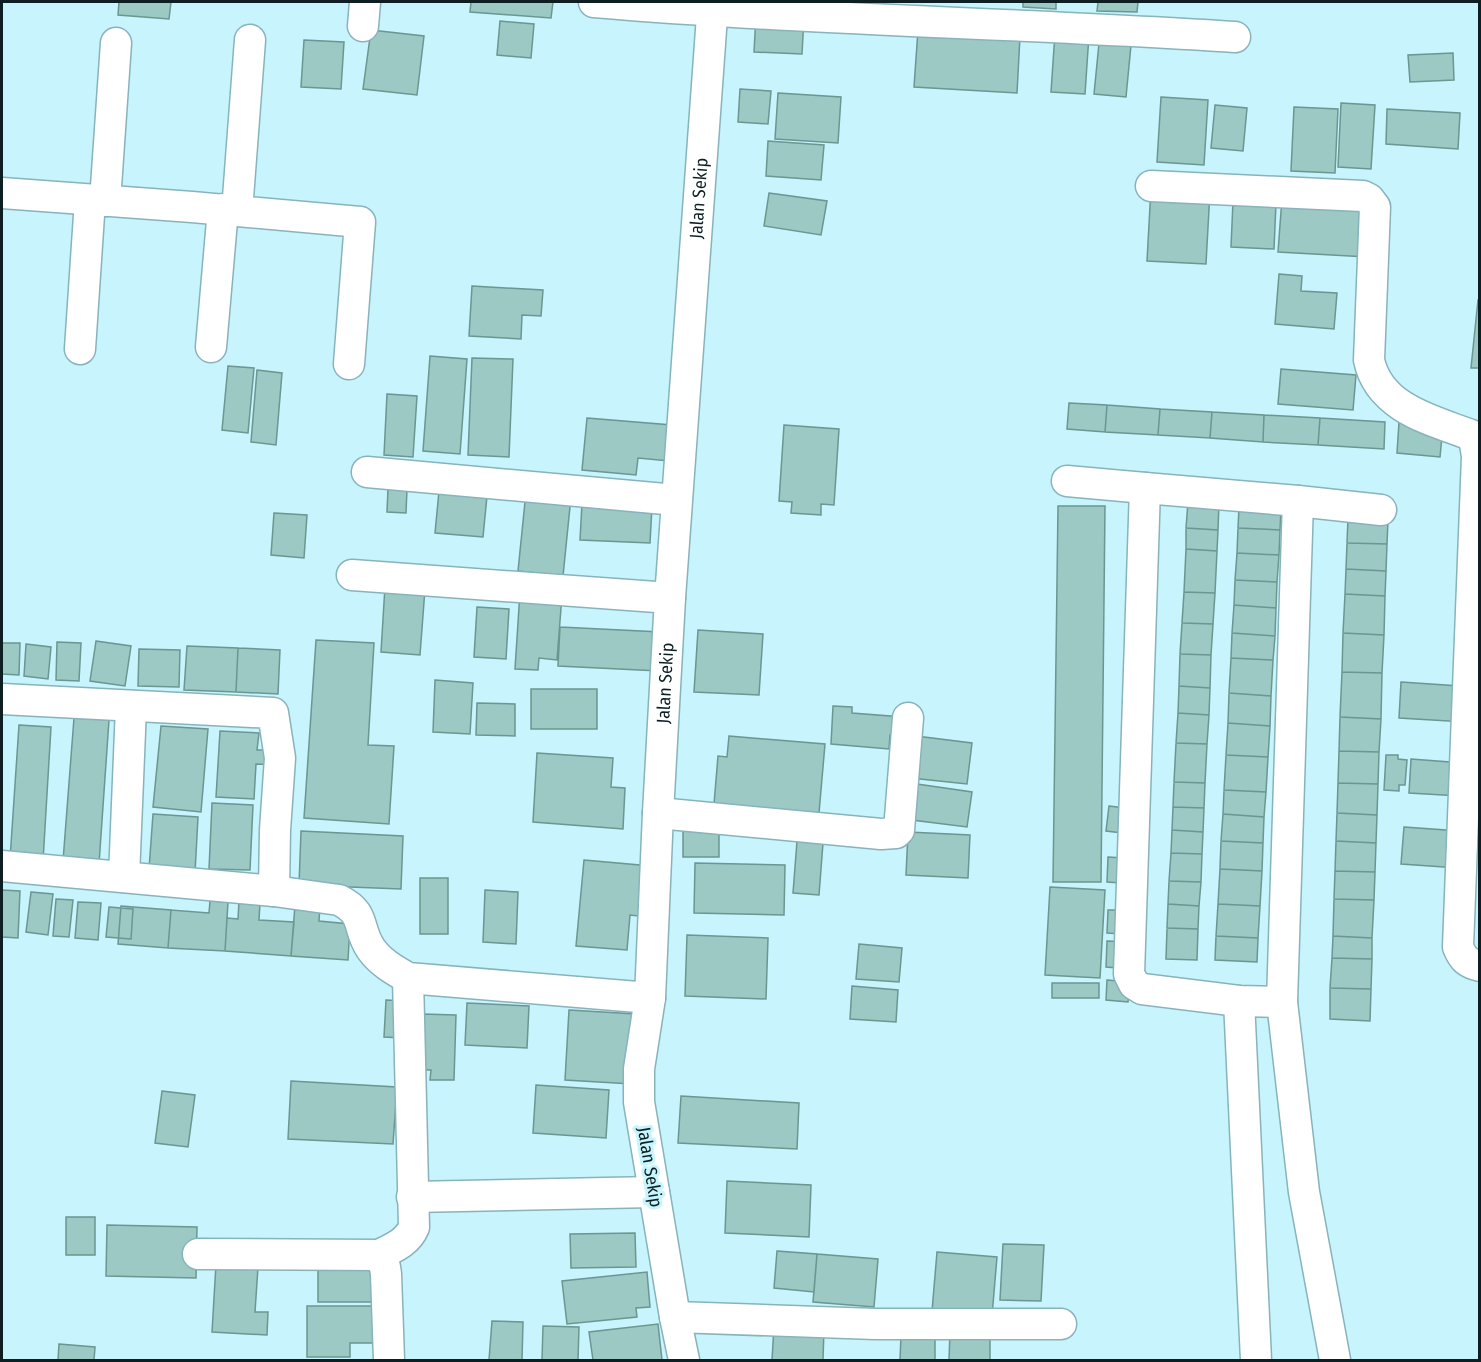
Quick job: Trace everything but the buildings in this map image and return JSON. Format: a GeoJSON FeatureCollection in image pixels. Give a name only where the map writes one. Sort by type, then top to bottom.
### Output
{"type":"FeatureCollection","features":[{"type":"Feature","properties":{"kind":"street"},"geometry":{"type":"LineString","coordinates":[[594,2],[1091,27],[1235,37]]}},
{"type":"Feature","properties":{"kind":"street","name":"Jalan Sekip"},"geometry":{"type":"LineString","coordinates":[[684,1360],[654,1192],[639,1091],[639,1069],[650,998],[676,500],[713,7]]}},
{"type":"Feature","properties":{"kind":"street"},"geometry":{"type":"LineString","coordinates":[[212,347],[250,39]]}},
{"type":"Feature","properties":{"kind":"street"},"geometry":{"type":"LineString","coordinates":[[80,350],[116,44]]}},
{"type":"Feature","properties":{"kind":"street"},"geometry":{"type":"LineString","coordinates":[[1151,186],[1362,195],[1369,199],[1375,207],[1369,360],[1373,376],[1380,387],[1411,412],[1471,435],[1476,444],[1458,946],[1468,963],[1479,966]]}},
{"type":"Feature","properties":{"kind":"street"},"geometry":{"type":"LineString","coordinates":[[2,194],[230,210],[360,222],[349,364]]}},
{"type":"Feature","properties":{"kind":"street"},"geometry":{"type":"LineString","coordinates":[[1411,412],[1479,420]]}},
{"type":"Feature","properties":{"kind":"street"},"geometry":{"type":"LineString","coordinates":[[367,472],[676,500]]}},
{"type":"Feature","properties":{"kind":"street"},"geometry":{"type":"LineString","coordinates":[[1067,482],[1381,510]]}},
{"type":"Feature","properties":{"kind":"street"},"geometry":{"type":"LineString","coordinates":[[1145,488],[1130,974],[1134,984],[1142,989],[1239,1000],[1282,1002]]}},
{"type":"Feature","properties":{"kind":"street"},"geometry":{"type":"LineString","coordinates":[[1298,501],[1282,1002],[1304,1192],[1335,1360]]}},
{"type":"Feature","properties":{"kind":"street"},"geometry":{"type":"LineString","coordinates":[[352,574],[670,598]]}},
{"type":"Feature","properties":{"kind":"street"},"geometry":{"type":"LineString","coordinates":[[2,699],[273,713],[280,758],[274,891]]}},
{"type":"Feature","properties":{"kind":"street"},"geometry":{"type":"LineString","coordinates":[[124,877],[130,707]]}},
{"type":"Feature","properties":{"kind":"street"},"geometry":{"type":"LineString","coordinates":[[658,813],[881,834],[896,833],[899,830],[908,718]]}},
{"type":"Feature","properties":{"kind":"street"},"geometry":{"type":"LineString","coordinates":[[2,866],[274,891],[339,900],[349,905],[358,914],[366,941],[372,951],[380,960],[408,978],[650,998]]}},
{"type":"Feature","properties":{"kind":"street"},"geometry":{"type":"LineString","coordinates":[[198,1254],[379,1255],[405,1241],[412,1233],[414,1227],[408,978]]}},
{"type":"Feature","properties":{"kind":"street"},"geometry":{"type":"LineString","coordinates":[[1239,1000],[1256,1360]]}},
{"type":"Feature","properties":{"kind":"street"},"geometry":{"type":"LineString","coordinates":[[412,1197],[654,1192]]}},
{"type":"Feature","properties":{"kind":"street"},"geometry":{"type":"LineString","coordinates":[[379,1255],[386,1274],[389,1360]]}},
{"type":"Feature","properties":{"kind":"street"},"geometry":{"type":"LineString","coordinates":[[675,1317],[875,1324],[1061,1324]]}}]}
